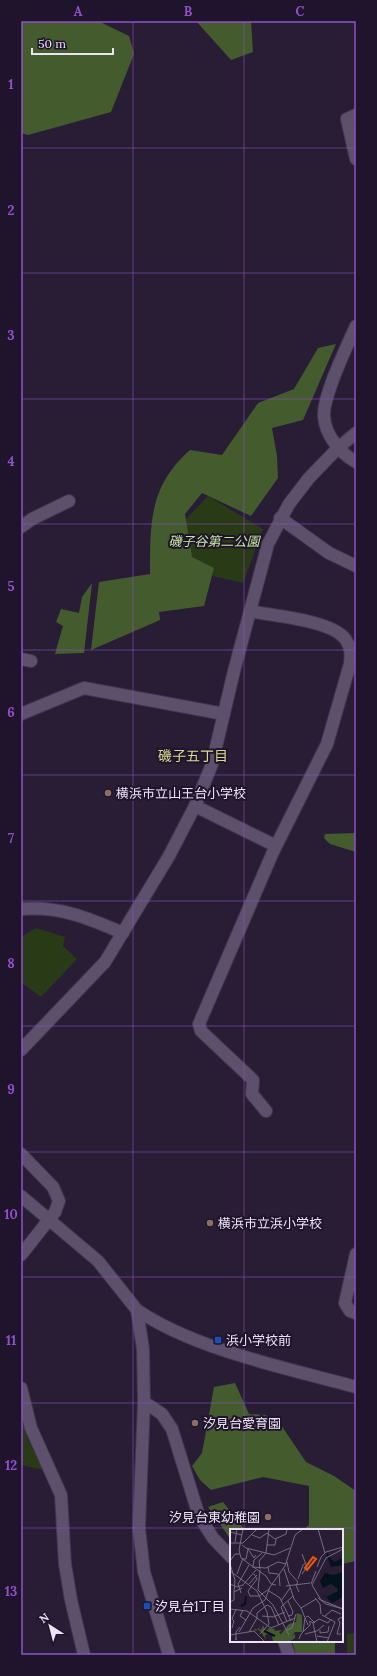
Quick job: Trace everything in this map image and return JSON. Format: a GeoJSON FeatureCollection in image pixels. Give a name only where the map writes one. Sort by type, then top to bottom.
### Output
{"type":"FeatureCollection","features":[{"type":"Feature","properties":{"kind":"street"},"geometry":{"type":"LineString","coordinates":[[356,115],[347,119],[356,159]]}},
{"type":"Feature","properties":{"kind":"street"},"geometry":{"type":"LineString","coordinates":[[356,326],[342,355],[326,402],[324,415],[326,424],[338,448],[356,462]]}},
{"type":"Feature","properties":{"kind":"street"},"geometry":{"type":"LineString","coordinates":[[21,1050],[105,962],[169,856],[195,806],[212,764],[268,544],[280,518],[309,478],[338,448],[356,433]]}},
{"type":"Feature","properties":{"kind":"street"},"geometry":{"type":"LineString","coordinates":[[21,527],[32,519],[69,502]]}},
{"type":"Feature","properties":{"kind":"street"},"geometry":{"type":"LineString","coordinates":[[280,518],[330,553],[356,566]]}},
{"type":"Feature","properties":{"kind":"street"},"geometry":{"type":"LineString","coordinates":[[250,611],[328,627],[346,639],[352,654],[327,744],[276,846],[199,1024],[201,1031],[253,1080],[252,1094],[266,1111]]}},
{"type":"Feature","properties":{"kind":"street"},"geometry":{"type":"LineString","coordinates":[[21,714],[84,688],[224,714]]}},
{"type":"Feature","properties":{"kind":"street"},"geometry":{"type":"LineString","coordinates":[[195,806],[276,846]]}},
{"type":"Feature","properties":{"kind":"street"},"geometry":{"type":"LineString","coordinates":[[21,909],[42,907],[58,909],[83,916],[123,933]]}},
{"type":"Feature","properties":{"kind":"street"},"geometry":{"type":"LineString","coordinates":[[21,1154],[57,1193],[59,1200],[57,1208],[49,1220],[21,1255]]}},
{"type":"Feature","properties":{"kind":"street"},"geometry":{"type":"LineString","coordinates":[[21,1196],[98,1261],[137,1310],[160,1325],[214,1346],[356,1386]]}},
{"type":"Feature","properties":{"kind":"street"},"geometry":{"type":"LineString","coordinates":[[356,1254],[345,1303],[350,1311],[356,1313]]}},
{"type":"Feature","properties":{"kind":"street"},"geometry":{"type":"LineString","coordinates":[[137,1310],[143,1349],[144,1402],[139,1528],[144,1572],[169,1655]]}},
{"type":"Feature","properties":{"kind":"street"},"geometry":{"type":"LineString","coordinates":[[21,1388],[31,1428],[61,1495],[65,1564],[71,1600],[84,1655]]}},
{"type":"Feature","properties":{"kind":"street"},"geometry":{"type":"LineString","coordinates":[[144,1402],[162,1414],[172,1429],[199,1516],[213,1538],[230,1556]]}},
{"type":"Feature","properties":{"kind":"street"},"geometry":{"type":"LineString","coordinates":[[284,1642],[288,1655]]}},
{"type":"Feature","properties":{"kind":"green space"},"geometry":{"type":"Polygon","coordinates":[[[21,21],[98,21],[129,36],[134,54],[111,112],[28,135],[21,133],[21,21]]]}},
{"type":"Feature","properties":{"kind":"green space"},"geometry":{"type":"Polygon","coordinates":[[[196,21],[251,21],[253,52],[231,60],[196,21]]]}},
{"type":"Feature","properties":{"kind":"green space"},"geometry":{"type":"Polygon","coordinates":[[[336,344],[303,420],[272,428],[277,456],[278,478],[251,516],[202,493],[185,514],[192,557],[214,568],[204,606],[159,612],[160,620],[91,650],[99,582],[150,574],[150,539],[155,507],[159,492],[166,478],[177,464],[190,450],[222,455],[258,403],[294,389],[318,348],[336,344]]]}},
{"type":"Feature","properties":{"kind":"green space","name":"磯子谷第二公園"},"geometry":{"type":"Polygon","coordinates":[[[208,496],[263,529],[243,583],[200,573],[173,533],[208,496]]]}},
{"type":"Feature","properties":{"kind":"green space"},"geometry":{"type":"Polygon","coordinates":[[[92,583],[84,653],[55,654],[63,626],[56,622],[61,609],[79,613],[82,597],[92,583]]]}},
{"type":"Feature","properties":{"kind":"green space"},"geometry":{"type":"Polygon","coordinates":[[[356,833],[356,852],[330,844],[324,838],[325,834],[356,833]]]}},
{"type":"Feature","properties":{"kind":"green space"},"geometry":{"type":"Polygon","coordinates":[[[36,928],[65,937],[63,946],[77,959],[41,997],[21,982],[21,937],[36,928]]]}},
{"type":"Feature","properties":{"kind":"green space"},"geometry":{"type":"Polygon","coordinates":[[[235,1383],[249,1414],[265,1415],[279,1422],[306,1462],[334,1476],[356,1491],[356,1561],[343,1564],[343,1529],[304,1529],[309,1525],[309,1486],[263,1477],[211,1490],[200,1480],[192,1466],[202,1453],[214,1387],[235,1383]]]}},
{"type":"Feature","properties":{"kind":"green space"},"geometry":{"type":"Polygon","coordinates":[[[21,1418],[27,1438],[44,1470],[21,1465],[21,1418]]]}},
{"type":"Feature","properties":{"kind":"green space"},"geometry":{"type":"Polygon","coordinates":[[[223,1502],[244,1529],[230,1529],[230,1539],[208,1507],[223,1502]]]}},
{"type":"Feature","properties":{"kind":"green space"},"geometry":{"type":"Polygon","coordinates":[[[356,1633],[356,1655],[347,1655],[347,1634],[356,1633]]]}},
{"type":"Feature","properties":{"kind":"green space"},"geometry":{"type":"Polygon","coordinates":[[[292,1642],[335,1642],[335,1655],[296,1655],[292,1642]]]}},
{"type":"Feature","properties":{"kind":"place","name":"横浜市立山王台小学校"},"geometry":{"type":"Point","coordinates":[108,793]}},
{"type":"Feature","properties":{"kind":"place","name":"横浜市立浜小学校"},"geometry":{"type":"Point","coordinates":[210,1223]}},
{"type":"Feature","properties":{"kind":"place","name":"浜小学校前"},"geometry":{"type":"Point","coordinates":[218,1340]}},
{"type":"Feature","properties":{"kind":"place","name":"汐見台愛育園"},"geometry":{"type":"Point","coordinates":[195,1423]}},
{"type":"Feature","properties":{"kind":"place","name":"汐見台東幼稚園"},"geometry":{"type":"Point","coordinates":[268,1517]}},
{"type":"Feature","properties":{"kind":"place","name":"汐見台1丁目"},"geometry":{"type":"Point","coordinates":[147,1606]}},
{"type":"Feature","properties":{"kind":"district","name":"磯子五丁目"},"geometry":{"type":"Point","coordinates":[193,756]}}]}
